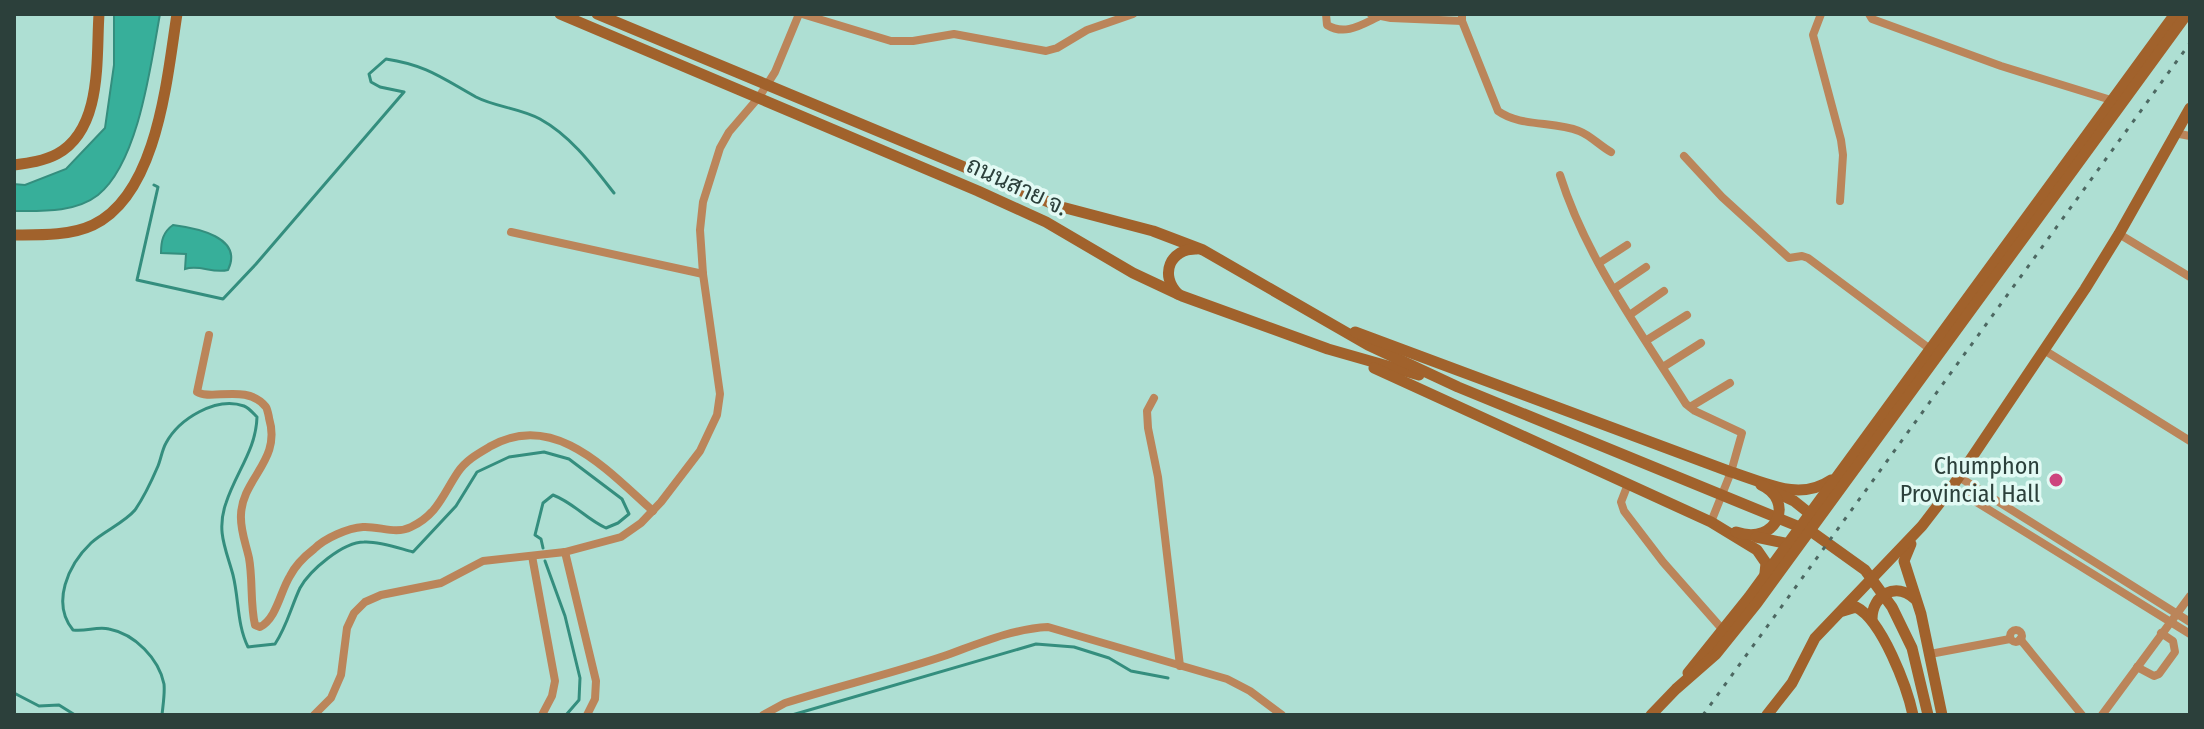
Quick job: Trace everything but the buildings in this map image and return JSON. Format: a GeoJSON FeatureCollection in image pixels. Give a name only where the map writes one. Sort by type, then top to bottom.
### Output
{"type":"FeatureCollection","features":[{"type":"Feature","properties":{"kind":"main road"},"geometry":{"type":"LineString","coordinates":[[14,165],[37,162],[59,153],[76,138],[96,93],[99,14]]}},
{"type":"Feature","properties":{"kind":"main road"},"geometry":{"type":"LineString","coordinates":[[14,235],[70,232],[92,226],[113,213],[124,200],[138,178],[154,133],[177,14]]}},
{"type":"Feature","properties":{"kind":"main road","name":"ถนนสาย จ."},"geometry":{"type":"LineString","coordinates":[[560,14],[1046,222],[1133,273],[1182,296],[1328,349],[1458,387]]}},
{"type":"Feature","properties":{"kind":"main road","name":"ถนนสาย จ."},"geometry":{"type":"LineString","coordinates":[[597,14],[768,83],[986,178],[1058,206],[1153,231],[1203,250],[1368,345],[1458,387],[1812,532],[1849,557],[1877,584],[1903,627],[1918,670],[1928,715]]}},
{"type":"Feature","properties":{"kind":"main road"},"geometry":{"type":"LineString","coordinates":[[1651,715],[1722,648],[2175,14]]}},
{"type":"Feature","properties":{"kind":"main road"},"geometry":{"type":"LineString","coordinates":[[1814,517],[1837,476],[1930,349],[2187,14]]}},
{"type":"Feature","properties":{"kind":"main road"},"geometry":{"type":"LineString","coordinates":[[1767,715],[1792,683],[1815,638],[1922,526],[1956,482],[2119,234],[2190,108]]}},
{"type":"Feature","properties":{"kind":"main road"},"geometry":{"type":"LineString","coordinates":[[1182,296],[1169,280],[1170,264],[1174,257],[1187,249],[1203,250]]}},
{"type":"Feature","properties":{"kind":"main road"},"geometry":{"type":"LineString","coordinates":[[1336,325],[1731,472],[1792,491],[1816,488],[1837,476]]}},
{"type":"Feature","properties":{"kind":"main road"},"geometry":{"type":"LineString","coordinates":[[1328,349],[1711,522],[1754,537],[1793,545]]}},
{"type":"Feature","properties":{"kind":"main road"},"geometry":{"type":"LineString","coordinates":[[1731,472],[1794,501],[1814,517]]}},
{"type":"Feature","properties":{"kind":"main road"},"geometry":{"type":"LineString","coordinates":[[1754,537],[1770,529],[1778,515],[1777,500],[1767,488]]}},
{"type":"Feature","properties":{"kind":"main road"},"geometry":{"type":"LineString","coordinates":[[1711,522],[1757,550],[1766,563],[1763,578]]}},
{"type":"Feature","properties":{"kind":"main road"},"geometry":{"type":"LineString","coordinates":[[1922,526],[1904,561],[1930,654],[1942,715]]}},
{"type":"Feature","properties":{"kind":"main road"},"geometry":{"type":"LineString","coordinates":[[1676,689],[1763,578],[1793,545]]}},
{"type":"Feature","properties":{"kind":"main road"},"geometry":{"type":"LineString","coordinates":[[1888,561],[1900,573],[1914,598]]}},
{"type":"Feature","properties":{"kind":"main road"},"geometry":{"type":"LineString","coordinates":[[1863,587],[1872,616],[1901,673],[1913,715]]}},
{"type":"Feature","properties":{"kind":"main road"},"geometry":{"type":"LineString","coordinates":[[1872,616],[1875,602],[1884,594],[1901,591],[1914,598]]}},
{"type":"Feature","properties":{"kind":"main road"},"geometry":{"type":"LineString","coordinates":[[1835,615],[1856,607],[1872,616]]}},
{"type":"Feature","properties":{"kind":"street"},"geometry":{"type":"LineString","coordinates":[[314,715],[331,698],[341,675],[347,628],[354,613],[365,602],[381,595],[441,583],[483,561],[565,552],[621,537],[653,511],[700,451],[719,409],[719,385],[703,274],[700,230],[703,202],[720,148],[735,123],[768,83],[800,14],[891,41],[913,41],[954,34],[1046,51],[1087,30],[1133,14]]}},
{"type":"Feature","properties":{"kind":"street"},"geometry":{"type":"LineString","coordinates":[[1326,14],[1327,25],[1346,30],[1375,16],[1462,17],[1498,111],[1516,118],[1583,132],[1611,152]]}},
{"type":"Feature","properties":{"kind":"street"},"geometry":{"type":"LineString","coordinates":[[1821,14],[1813,35],[1841,140],[1840,201]]}},
{"type":"Feature","properties":{"kind":"street"},"geometry":{"type":"LineString","coordinates":[[1869,14],[1872,19],[2001,66],[2111,100]]}},
{"type":"Feature","properties":{"kind":"street"},"geometry":{"type":"LineString","coordinates":[[2174,133],[2190,136]]}},
{"type":"Feature","properties":{"kind":"street"},"geometry":{"type":"LineString","coordinates":[[1684,156],[1722,197],[1789,258],[1808,258],[1930,349]]}},
{"type":"Feature","properties":{"kind":"street"},"geometry":{"type":"LineString","coordinates":[[1560,175],[1587,246],[1690,407],[1742,433],[1731,472],[1711,522]]}},
{"type":"Feature","properties":{"kind":"street"},"geometry":{"type":"LineString","coordinates":[[511,232],[703,274]]}},
{"type":"Feature","properties":{"kind":"street"},"geometry":{"type":"LineString","coordinates":[[2119,234],[2190,277]]}},
{"type":"Feature","properties":{"kind":"street"},"geometry":{"type":"LineString","coordinates":[[1599,263],[1627,245]]}},
{"type":"Feature","properties":{"kind":"street"},"geometry":{"type":"LineString","coordinates":[[1615,288],[1646,267]]}},
{"type":"Feature","properties":{"kind":"street"},"geometry":{"type":"LineString","coordinates":[[1631,314],[1664,291]]}},
{"type":"Feature","properties":{"kind":"street"},"geometry":{"type":"LineString","coordinates":[[1647,340],[1687,315]]}},
{"type":"Feature","properties":{"kind":"street"},"geometry":{"type":"LineString","coordinates":[[209,335],[197,392],[203,395],[235,393],[253,398],[266,407],[272,426],[271,447],[263,467],[248,489],[240,515],[249,560],[252,613],[255,625],[260,627],[274,613],[279,595],[292,572],[316,546],[348,530],[364,527],[400,530],[417,524],[445,498],[466,463],[500,441],[547,435],[560,439],[577,447],[653,511]]}},
{"type":"Feature","properties":{"kind":"street"},"geometry":{"type":"LineString","coordinates":[[1663,367],[1701,343]]}},
{"type":"Feature","properties":{"kind":"street"},"geometry":{"type":"LineString","coordinates":[[2044,350],[2190,441]]}},
{"type":"Feature","properties":{"kind":"street"},"geometry":{"type":"LineString","coordinates":[[1690,407],[1730,383]]}},
{"type":"Feature","properties":{"kind":"street"},"geometry":{"type":"LineString","coordinates":[[1154,398],[1147,411],[1148,428],[1158,477],[1180,666]]}},
{"type":"Feature","properties":{"kind":"street"},"geometry":{"type":"LineString","coordinates":[[1956,482],[2102,567],[2173,618],[2190,634]]}},
{"type":"Feature","properties":{"kind":"street"},"geometry":{"type":"LineString","coordinates":[[1956,482],[2096,576],[2173,618],[2190,622]]}},
{"type":"Feature","properties":{"kind":"street"},"geometry":{"type":"LineString","coordinates":[[1628,484],[1621,502],[1624,511],[1663,562],[1723,630]]}},
{"type":"Feature","properties":{"kind":"street"},"geometry":{"type":"LineString","coordinates":[[565,552],[596,681],[595,699],[587,715]]}},
{"type":"Feature","properties":{"kind":"street"},"geometry":{"type":"LineString","coordinates":[[532,556],[555,681],[552,696],[542,715]]}},
{"type":"Feature","properties":{"kind":"street"},"geometry":{"type":"LineString","coordinates":[[2096,576],[2102,567]]}},
{"type":"Feature","properties":{"kind":"street"},"geometry":{"type":"LineString","coordinates":[[2102,715],[2190,596]]}},
{"type":"Feature","properties":{"kind":"street"},"geometry":{"type":"LineString","coordinates":[[763,715],[785,703],[1026,628],[1048,627],[1227,679],[1250,691],[1282,715]]}},
{"type":"Feature","properties":{"kind":"street"},"geometry":{"type":"LineString","coordinates":[[1930,654],[2010,639],[2011,633],[2020,633],[2020,639],[2082,715]]}},
{"type":"Feature","properties":{"kind":"street"},"geometry":{"type":"LineString","coordinates":[[2137,667],[2154,676],[2167,663],[2175,648],[2173,641],[2161,633]]}},
{"type":"Feature","properties":{"kind":"shaded area"},"geometry":{"type":"Polygon","coordinates":[[[114,14],[160,14],[141,110],[124,160],[112,180],[89,201],[58,210],[14,211],[14,184],[25,185],[66,169],[105,128],[114,65],[114,14]]]}},
{"type":"Feature","properties":{"kind":"shaded area"},"geometry":{"type":"Polygon","coordinates":[[[173,225],[205,232],[224,242],[231,259],[228,270],[185,269],[186,254],[161,253],[163,237],[173,225]]]}},
{"type":"Feature","properties":{"kind":"waterway"},"geometry":{"type":"LineString","coordinates":[[154,185],[158,187],[137,280],[223,299],[404,92],[371,82],[369,74],[386,59],[423,69],[483,100],[540,119],[572,143],[614,193]]}},
{"type":"Feature","properties":{"kind":"waterway"},"geometry":{"type":"LineString","coordinates":[[162,715],[164,684],[151,657],[137,642],[119,632],[105,628],[73,630],[63,608],[63,596],[69,573],[83,552],[135,510],[172,434],[189,418],[210,407],[233,404],[246,407],[257,417],[253,440],[230,492],[222,522],[223,540],[248,647],[275,644],[300,588],[328,558],[364,542],[413,552],[456,506],[477,472],[509,457],[544,452],[569,459],[622,499],[629,514],[606,528],[553,495],[543,503],[535,535],[541,539],[543,548]]}},
{"type":"Feature","properties":{"kind":"waterway"},"geometry":{"type":"LineString","coordinates":[[545,561],[565,616],[580,678],[579,700],[566,715]]}},
{"type":"Feature","properties":{"kind":"waterway"},"geometry":{"type":"LineString","coordinates":[[792,715],[1036,644],[1074,647],[1109,658],[1131,671],[1168,678]]}},
{"type":"Feature","properties":{"kind":"waterway"},"geometry":{"type":"LineString","coordinates":[[14,693],[39,706],[59,705],[75,715]]}},
{"type":"Feature","properties":{"kind":"railway"},"geometry":{"type":"LineString","coordinates":[[1703,715],[2190,43]]}},
{"type":"Feature","properties":{"kind":"place","name":"Chumphon Provincial Hall"},"geometry":{"type":"Point","coordinates":[2056,480]}}]}
